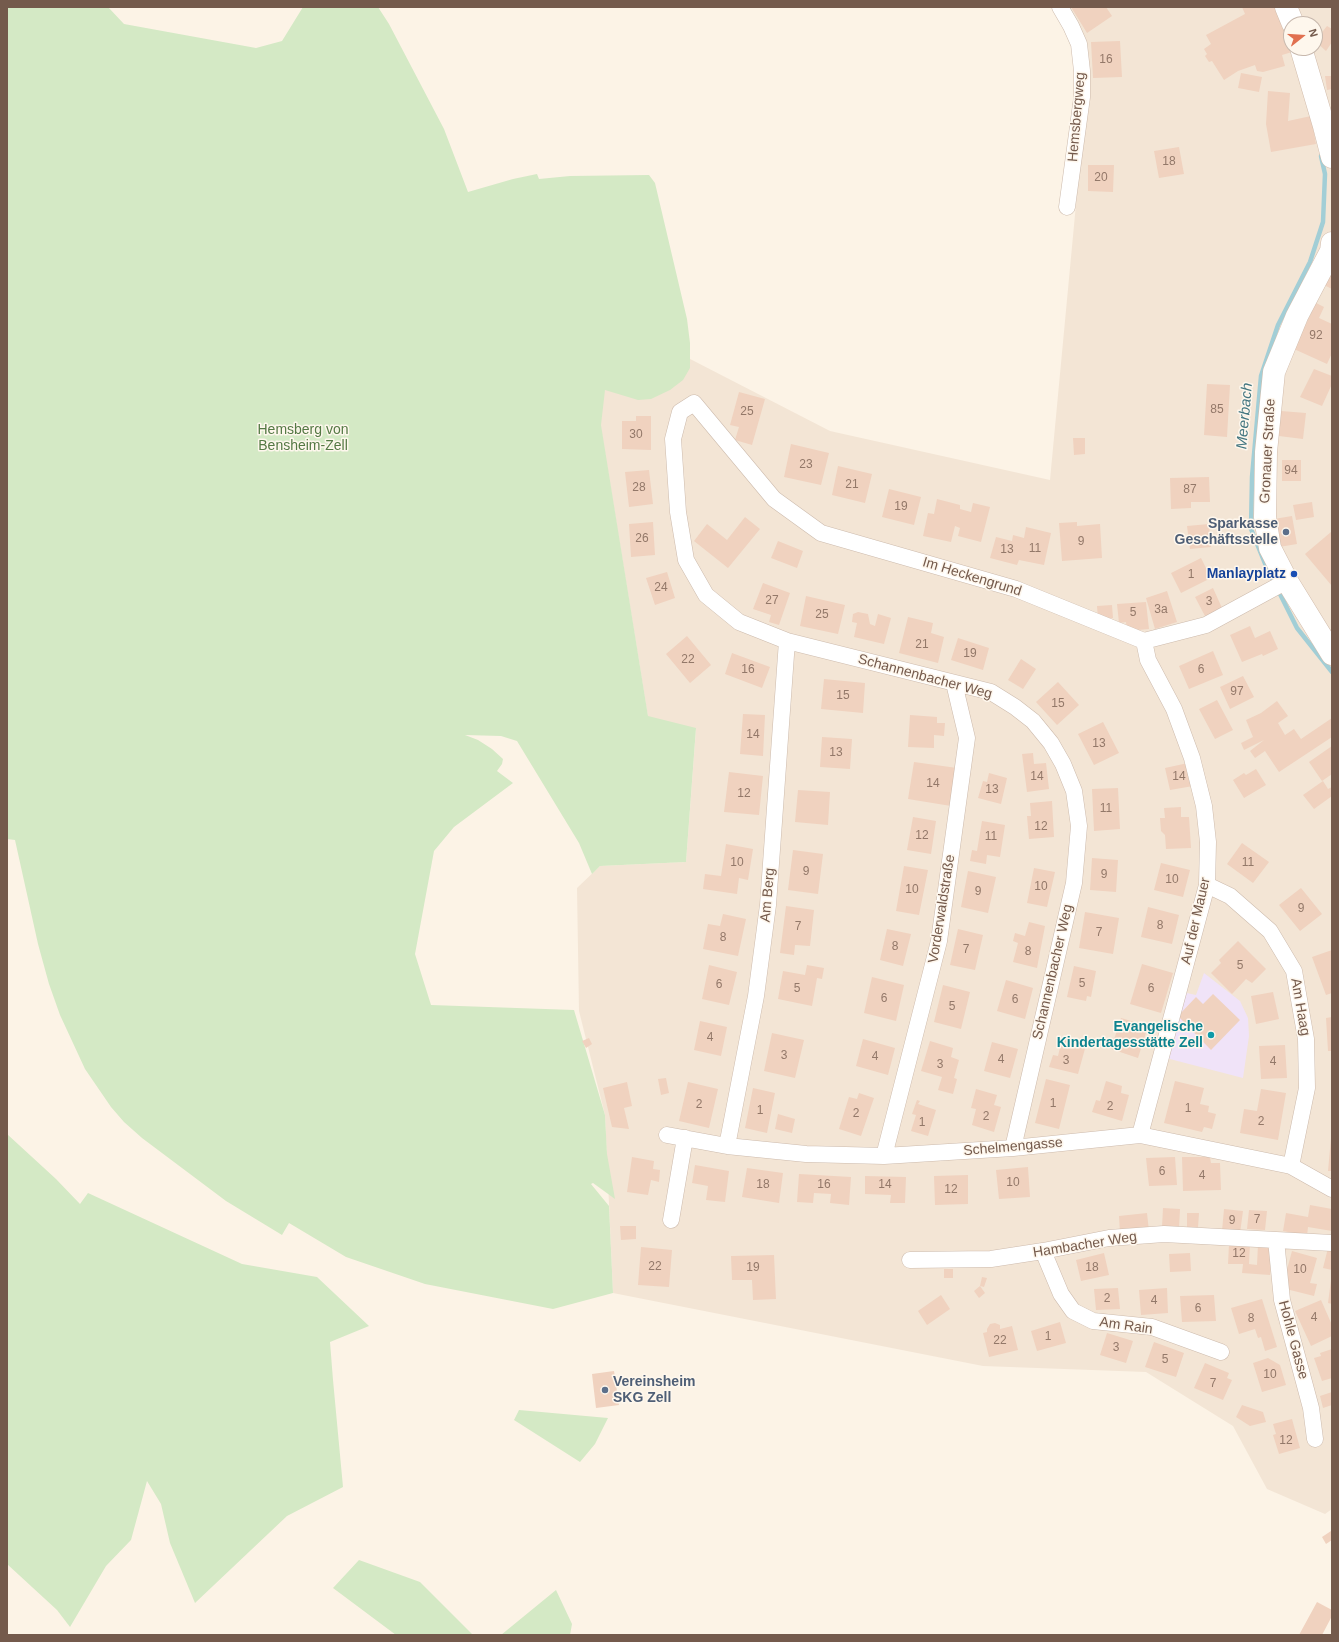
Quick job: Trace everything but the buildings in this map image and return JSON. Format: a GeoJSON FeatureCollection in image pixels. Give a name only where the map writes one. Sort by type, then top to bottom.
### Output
{"type":"FeatureCollection","features":[{"type":"Feature","properties":{"kind":"street","name":"Hemsbergweg"},"geometry":{"type":"LineString","coordinates":[[1060,7],[1079,44],[1082,72],[1082,97],[1068,207]]}},
{"type":"Feature","properties":{"kind":"street"},"geometry":{"type":"LineString","coordinates":[[1304,56],[1332,157]]}},
{"type":"Feature","properties":{"kind":"street","name":"Gronauer Straße"},"geometry":{"type":"LineString","coordinates":[[1332,243],[1331,251],[1297,316],[1274,372],[1266,452],[1265,517],[1270,548],[1279,585],[1332,654]]}},
{"type":"Feature","properties":{"kind":"street","name":"Im Heckengrund"},"geometry":{"type":"LineString","coordinates":[[694,403],[774,499],[822,533],[1016,589],[1144,641]]}},
{"type":"Feature","properties":{"kind":"street","name":"Schannenbacher Weg"},"geometry":{"type":"LineString","coordinates":[[694,403],[680,412],[673,439],[678,512],[686,560],[706,595],[739,622],[787,641],[991,692],[1015,707],[1033,721],[1051,743],[1063,764],[1074,791],[1078,826],[1074,883],[1012,1148]]}},
{"type":"Feature","properties":{"kind":"street"},"geometry":{"type":"LineString","coordinates":[[1144,641],[1206,625],[1279,585]]}},
{"type":"Feature","properties":{"kind":"street","name":"Am Berg"},"geometry":{"type":"LineString","coordinates":[[727,1146],[756,996],[768,905],[787,641]]}},
{"type":"Feature","properties":{"kind":"street","name":"Auf der Mauer"},"geometry":{"type":"LineString","coordinates":[[1140,1136],[1207,885],[1208,842],[1204,806],[1192,758],[1174,709],[1148,660],[1144,641]]}},
{"type":"Feature","properties":{"kind":"street","name":"Vorderwaldstraße"},"geometry":{"type":"LineString","coordinates":[[884,1156],[939,941],[967,738],[954,683]]}},
{"type":"Feature","properties":{"kind":"street","name":"Am Haag"},"geometry":{"type":"LineString","coordinates":[[1207,885],[1230,896],[1270,931],[1294,971],[1306,1039],[1307,1088],[1291,1166]]}},
{"type":"Feature","properties":{"kind":"street","name":"Schelmengasse"},"geometry":{"type":"LineString","coordinates":[[667,1135],[727,1146],[806,1154],[884,1156],[1012,1148],[1140,1136],[1291,1166],[1332,1188]]}},
{"type":"Feature","properties":{"kind":"street"},"geometry":{"type":"LineString","coordinates":[[670,1220],[685,1138]]}},
{"type":"Feature","properties":{"kind":"street","name":"Hambacher Weg"},"geometry":{"type":"LineString","coordinates":[[910,1260],[991,1259],[1043,1251],[1109,1238],[1164,1234],[1332,1243]]}},
{"type":"Feature","properties":{"kind":"street","name":"Hohle Gasse"},"geometry":{"type":"LineString","coordinates":[[1276,1240],[1282,1300],[1311,1408],[1315,1439]]}},
{"type":"Feature","properties":{"kind":"street","name":"Am Rain"},"geometry":{"type":"LineString","coordinates":[[1043,1251],[1061,1294],[1073,1311],[1093,1321],[1152,1327],[1222,1352]]}},
{"type":"Feature","properties":{"kind":"shaded area"},"geometry":{"type":"Polygon","coordinates":[[[1064,7],[1332,7],[1332,1509],[1325,1514],[1267,1489],[1233,1426],[1146,1372],[983,1366],[613,1293],[605,1115],[579,1011],[577,888],[600,866],[686,862],[696,729],[648,717],[598,410],[626,326],[830,431],[1050,480],[1083,130],[1088,61],[1064,7]]]}},
{"type":"Feature","properties":{"kind":"shaded area"},"geometry":{"type":"Polygon","coordinates":[[[1204,973],[1240,1001],[1248,1018],[1249,1036],[1243,1078],[1166,1058],[1182,992],[1196,995],[1204,973]]]}},
{"type":"Feature","properties":{"kind":"green space","name":"Hemsberg von Bensheim-Zell"},"geometry":{"type":"Polygon","coordinates":[[[7,7],[108,7],[124,24],[256,48],[282,41],[303,7],[378,7],[389,24],[444,129],[468,192],[513,179],[537,174],[539,179],[570,176],[649,175],[655,183],[687,319],[690,343],[690,368],[683,380],[670,390],[651,399],[638,400],[605,390],[601,425],[648,716],[696,728],[686,862],[600,866],[592,874],[579,843],[517,741],[501,736],[465,735],[478,740],[492,749],[503,759],[502,764],[497,771],[513,783],[454,827],[434,851],[415,954],[431,1005],[574,1010],[605,1115],[607,1154],[615,1199],[593,1183],[591,1184],[609,1206],[613,1293],[553,1309],[425,1284],[346,1257],[289,1223],[282,1235],[226,1201],[142,1138],[124,1122],[111,1107],[85,1069],[60,1015],[49,984],[38,944],[15,840],[7,839],[7,7]]]}},
{"type":"Feature","properties":{"kind":"green space"},"geometry":{"type":"Polygon","coordinates":[[[7,1134],[56,1179],[80,1204],[88,1193],[242,1264],[317,1277],[369,1326],[330,1342],[343,1487],[287,1516],[195,1603],[170,1543],[161,1504],[147,1481],[131,1540],[106,1566],[70,1627],[57,1610],[7,1564],[7,1134]]]}},
{"type":"Feature","properties":{"kind":"green space"},"geometry":{"type":"Polygon","coordinates":[[[519,1410],[608,1418],[595,1444],[580,1462],[514,1420],[519,1410]]]}},
{"type":"Feature","properties":{"kind":"green space"},"geometry":{"type":"Polygon","coordinates":[[[359,1560],[420,1582],[473,1635],[396,1635],[333,1588],[359,1560]]]}},
{"type":"Feature","properties":{"kind":"green space"},"geometry":{"type":"Polygon","coordinates":[[[556,1590],[572,1624],[570,1635],[501,1635],[556,1590]]]}},
{"type":"Feature","properties":{"kind":"waterway","name":"Meerbach"},"geometry":{"type":"LineString","coordinates":[[1321,156],[1325,174],[1323,222],[1310,262],[1278,325],[1261,376],[1252,477],[1251,529],[1266,566],[1297,628],[1332,672]]}},
{"type":"Feature","properties":{"kind":"place","name":"Sparkasse Geschäftsstelle"},"geometry":{"type":"Point","coordinates":[1286,532]}},
{"type":"Feature","properties":{"kind":"place","name":"Manlayplatz"},"geometry":{"type":"Point","coordinates":[1294,574]}},
{"type":"Feature","properties":{"kind":"place","name":"Evangelische Kindertagesstätte Zell"},"geometry":{"type":"Point","coordinates":[1211,1035]}},
{"type":"Feature","properties":{"kind":"place","name":"Vereinsheim SKG Zell"},"geometry":{"type":"Point","coordinates":[605,1390]}}]}
